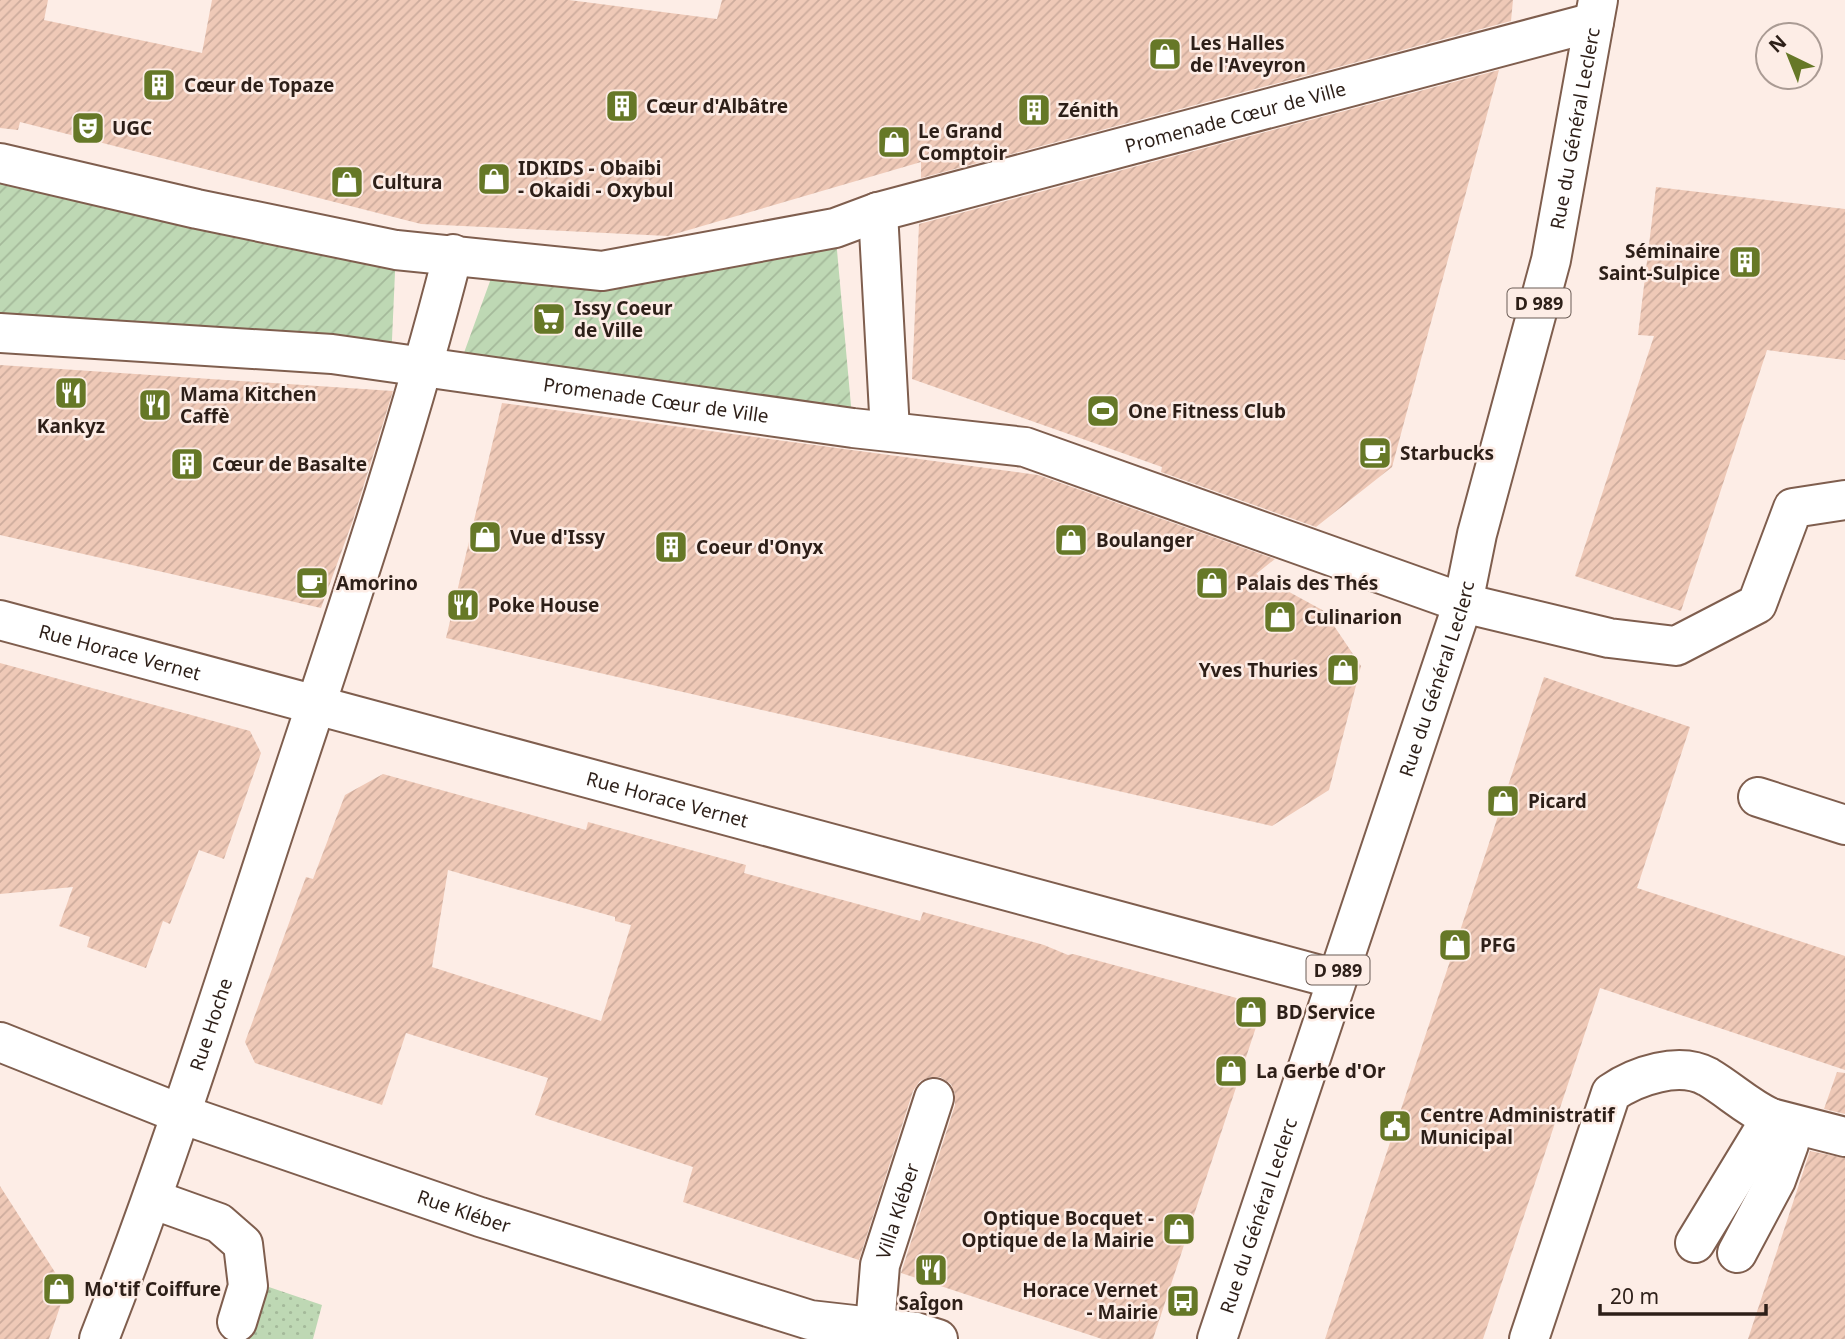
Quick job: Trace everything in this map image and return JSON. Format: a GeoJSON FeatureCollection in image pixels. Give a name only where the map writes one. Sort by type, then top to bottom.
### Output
{"type":"FeatureCollection","features":[{"type":"Feature","properties":{"kind":"street","name":"Promenade Cœur de Ville"},"geometry":{"type":"LineString","coordinates":[[0,163],[197,209],[383,247],[453,254],[497,262],[602,271],[835,228],[878,212],[1596,11]]}},
{"type":"Feature","properties":{"kind":"street","name":"Rue du Général Leclerc"},"geometry":{"type":"LineString","coordinates":[[1217,1339],[1335,979],[1463,603],[1477,534],[1551,260],[1596,11]]}},
{"type":"Feature","properties":{"kind":"street"},"geometry":{"type":"LineString","coordinates":[[878,212],[890,431]]}},
{"type":"Feature","properties":{"kind":"street"},"geometry":{"type":"LineString","coordinates":[[316,705],[424,367],[453,254]]}},
{"type":"Feature","properties":{"kind":"street","name":"Promenade Cœur de Ville"},"geometry":{"type":"LineString","coordinates":[[0,333],[331,354],[1025,447],[1463,603],[1609,638],[1676,646],[1757,604],[1793,508],[1845,500]]}},
{"type":"Feature","properties":{"kind":"street","name":"Rue Horace Vernet"},"geometry":{"type":"LineString","coordinates":[[0,620],[1335,979]]}},
{"type":"Feature","properties":{"kind":"street","name":"Rue Hoche"},"geometry":{"type":"LineString","coordinates":[[99,1339],[152,1199],[316,705]]}},
{"type":"Feature","properties":{"kind":"street"},"geometry":{"type":"LineString","coordinates":[[1758,797],[1845,825]]}},
{"type":"Feature","properties":{"kind":"street","name":"Rue Kléber"},"geometry":{"type":"LineString","coordinates":[[0,1042],[181,1114],[480,1217],[798,1316],[916,1332],[938,1339]]}},
{"type":"Feature","properties":{"kind":"street"},"geometry":{"type":"LineString","coordinates":[[1529,1339],[1611,1093],[1627,1082],[1676,1069],[1706,1076],[1752,1110],[1771,1118],[1845,1137]]}},
{"type":"Feature","properties":{"kind":"street","name":"Villa Kléber"},"geometry":{"type":"LineString","coordinates":[[875,1327],[880,1265],[934,1098]]}},
{"type":"Feature","properties":{"kind":"street"},"geometry":{"type":"LineString","coordinates":[[1695,1243],[1771,1118]]}},
{"type":"Feature","properties":{"kind":"street"},"geometry":{"type":"LineString","coordinates":[[1737,1253],[1776,1181],[1789,1144],[1771,1118]]}},
{"type":"Feature","properties":{"kind":"street"},"geometry":{"type":"LineString","coordinates":[[152,1199],[219,1223],[243,1244],[248,1286],[237,1322]]}},
{"type":"Feature","properties":{"kind":"green space"},"geometry":{"type":"Polygon","coordinates":[[[0,163],[396,250],[391,362],[0,333],[0,163]]]}},
{"type":"Feature","properties":{"kind":"green space"},"geometry":{"type":"Polygon","coordinates":[[[835,228],[853,428],[457,372],[497,262],[835,228]]]}},
{"type":"Feature","properties":{"kind":"green space"},"geometry":{"type":"Polygon","coordinates":[[[260,1284],[322,1305],[313,1339],[242,1339],[260,1284]]]}},
{"type":"Feature","properties":{"kind":"building"},"geometry":{"type":"Polygon","coordinates":[[[0,0],[48,0],[44,20],[202,53],[212,0],[569,0],[717,19],[722,0],[1513,0],[1511,21],[921,178],[921,162],[668,236],[421,224],[20,122],[18,130],[0,128],[0,0]]]}},
{"type":"Feature","properties":{"kind":"building"},"geometry":{"type":"Polygon","coordinates":[[[1499,70],[1392,467],[1316,527],[1161,472],[1162,467],[912,379],[919,224],[1499,70]]]}},
{"type":"Feature","properties":{"kind":"building"},"geometry":{"type":"Polygon","coordinates":[[[1656,187],[1845,209],[1845,360],[1767,350],[1681,611],[1575,576],[1654,336],[1638,335],[1656,187]]]}},
{"type":"Feature","properties":{"kind":"building","name":"Cœur de Basalte"},"geometry":{"type":"Polygon","coordinates":[[[0,365],[393,391],[353,520],[321,608],[0,535],[0,365]]]}},
{"type":"Feature","properties":{"kind":"building"},"geometry":{"type":"Polygon","coordinates":[[[502,403],[1038,475],[1275,559],[1256,574],[1324,611],[1361,666],[1329,790],[1272,826],[446,638],[502,403]]]}},
{"type":"Feature","properties":{"kind":"building"},"geometry":{"type":"Polygon","coordinates":[[[0,663],[250,731],[261,753],[224,859],[199,850],[170,924],[163,921],[146,968],[87,947],[90,937],[59,926],[73,887],[0,894],[0,663]]]}},
{"type":"Feature","properties":{"kind":"building"},"geometry":{"type":"Polygon","coordinates":[[[1544,677],[1690,727],[1637,888],[1845,956],[1845,1070],[1600,988],[1483,1339],[1325,1339],[1544,677]]]}},
{"type":"Feature","properties":{"kind":"building"},"geometry":{"type":"Polygon","coordinates":[[[383,774],[586,830],[588,822],[746,865],[744,873],[920,921],[923,912],[1044,945],[1068,955],[1073,954],[1244,1000],[1258,1021],[1153,1339],[1102,1339],[901,1273],[955,1105],[951,1084],[940,1077],[920,1081],[913,1091],[859,1260],[683,1202],[693,1167],[535,1115],[548,1078],[406,1033],[382,1105],[255,1063],[245,1042],[306,877],[313,879],[345,795],[383,774]],[[448,870],[432,967],[601,1021],[631,925],[615,921],[615,917],[448,870]]]}},
{"type":"Feature","properties":{"kind":"building"},"geometry":{"type":"Polygon","coordinates":[[[1837,1072],[1845,1073],[1845,1114],[1824,1109],[1837,1072]]]}},
{"type":"Feature","properties":{"kind":"building"},"geometry":{"type":"Polygon","coordinates":[[[1810,1151],[1845,1158],[1845,1339],[1748,1339],[1810,1151]]]}},
{"type":"Feature","properties":{"kind":"building"},"geometry":{"type":"Polygon","coordinates":[[[0,1186],[58,1277],[61,1304],[49,1339],[0,1339],[0,1186]]]}},
{"type":"Feature","properties":{"kind":"place","name":"Les Halles de l'Aveyron"},"geometry":{"type":"Point","coordinates":[1165,54]}},
{"type":"Feature","properties":{"kind":"place","name":"Cœur de Topaze"},"geometry":{"type":"Point","coordinates":[159,85]}},
{"type":"Feature","properties":{"kind":"place","name":"Cœur d'Albâtre"},"geometry":{"type":"Point","coordinates":[622,106]}},
{"type":"Feature","properties":{"kind":"place","name":"Zénith"},"geometry":{"type":"Point","coordinates":[1034,110]}},
{"type":"Feature","properties":{"kind":"place","name":"UGC"},"geometry":{"type":"Point","coordinates":[88,128]}},
{"type":"Feature","properties":{"kind":"place","name":"Le Grand Comptoir"},"geometry":{"type":"Point","coordinates":[894,142]}},
{"type":"Feature","properties":{"kind":"place","name":"IDKIDS - Obaibi - Okaidi - Oxybul"},"geometry":{"type":"Point","coordinates":[494,179]}},
{"type":"Feature","properties":{"kind":"place","name":"Cultura"},"geometry":{"type":"Point","coordinates":[347,182]}},
{"type":"Feature","properties":{"kind":"place","name":"Séminaire Saint-Sulpice"},"geometry":{"type":"Point","coordinates":[1745,262]}},
{"type":"Feature","properties":{"kind":"place","name":"Issy Coeur de Ville"},"geometry":{"type":"Point","coordinates":[549,319]}},
{"type":"Feature","properties":{"kind":"place","name":"Kankyz"},"geometry":{"type":"Point","coordinates":[71,393]}},
{"type":"Feature","properties":{"kind":"place","name":"Mama Kitchen Caffè"},"geometry":{"type":"Point","coordinates":[155,405]}},
{"type":"Feature","properties":{"kind":"place","name":"One Fitness Club"},"geometry":{"type":"Point","coordinates":[1103,411]}},
{"type":"Feature","properties":{"kind":"place","name":"Starbucks"},"geometry":{"type":"Point","coordinates":[1375,453]}},
{"type":"Feature","properties":{"kind":"place","name":"Cœur de Basalte"},"geometry":{"type":"Point","coordinates":[187,464]}},
{"type":"Feature","properties":{"kind":"place","name":"Vue d'Issy"},"geometry":{"type":"Point","coordinates":[485,537]}},
{"type":"Feature","properties":{"kind":"place","name":"Boulanger"},"geometry":{"type":"Point","coordinates":[1071,540]}},
{"type":"Feature","properties":{"kind":"place","name":"Coeur d'Onyx"},"geometry":{"type":"Point","coordinates":[671,547]}},
{"type":"Feature","properties":{"kind":"place","name":"Amorino"},"geometry":{"type":"Point","coordinates":[312,583]}},
{"type":"Feature","properties":{"kind":"place","name":"Palais des Thés"},"geometry":{"type":"Point","coordinates":[1212,583]}},
{"type":"Feature","properties":{"kind":"place","name":"Poke House"},"geometry":{"type":"Point","coordinates":[463,605]}},
{"type":"Feature","properties":{"kind":"place","name":"Culinarion"},"geometry":{"type":"Point","coordinates":[1280,617]}},
{"type":"Feature","properties":{"kind":"place","name":"Yves Thuries"},"geometry":{"type":"Point","coordinates":[1343,670]}},
{"type":"Feature","properties":{"kind":"place","name":"Picard"},"geometry":{"type":"Point","coordinates":[1503,801]}},
{"type":"Feature","properties":{"kind":"place","name":"PFG"},"geometry":{"type":"Point","coordinates":[1455,945]}},
{"type":"Feature","properties":{"kind":"place","name":"BD Service"},"geometry":{"type":"Point","coordinates":[1251,1012]}},
{"type":"Feature","properties":{"kind":"place","name":"La Gerbe d'Or"},"geometry":{"type":"Point","coordinates":[1231,1071]}},
{"type":"Feature","properties":{"kind":"place","name":"Centre Administratif Municipal"},"geometry":{"type":"Point","coordinates":[1395,1126]}},
{"type":"Feature","properties":{"kind":"place","name":"Optique Bocquet - Optique de la Mairie"},"geometry":{"type":"Point","coordinates":[1179,1229]}},
{"type":"Feature","properties":{"kind":"place","name":"SaÎgon"},"geometry":{"type":"Point","coordinates":[931,1270]}},
{"type":"Feature","properties":{"kind":"place","name":"Mo'tif Coiffure"},"geometry":{"type":"Point","coordinates":[59,1289]}},
{"type":"Feature","properties":{"kind":"place","name":"Horace Vernet - Mairie"},"geometry":{"type":"Point","coordinates":[1183,1301]}}]}
